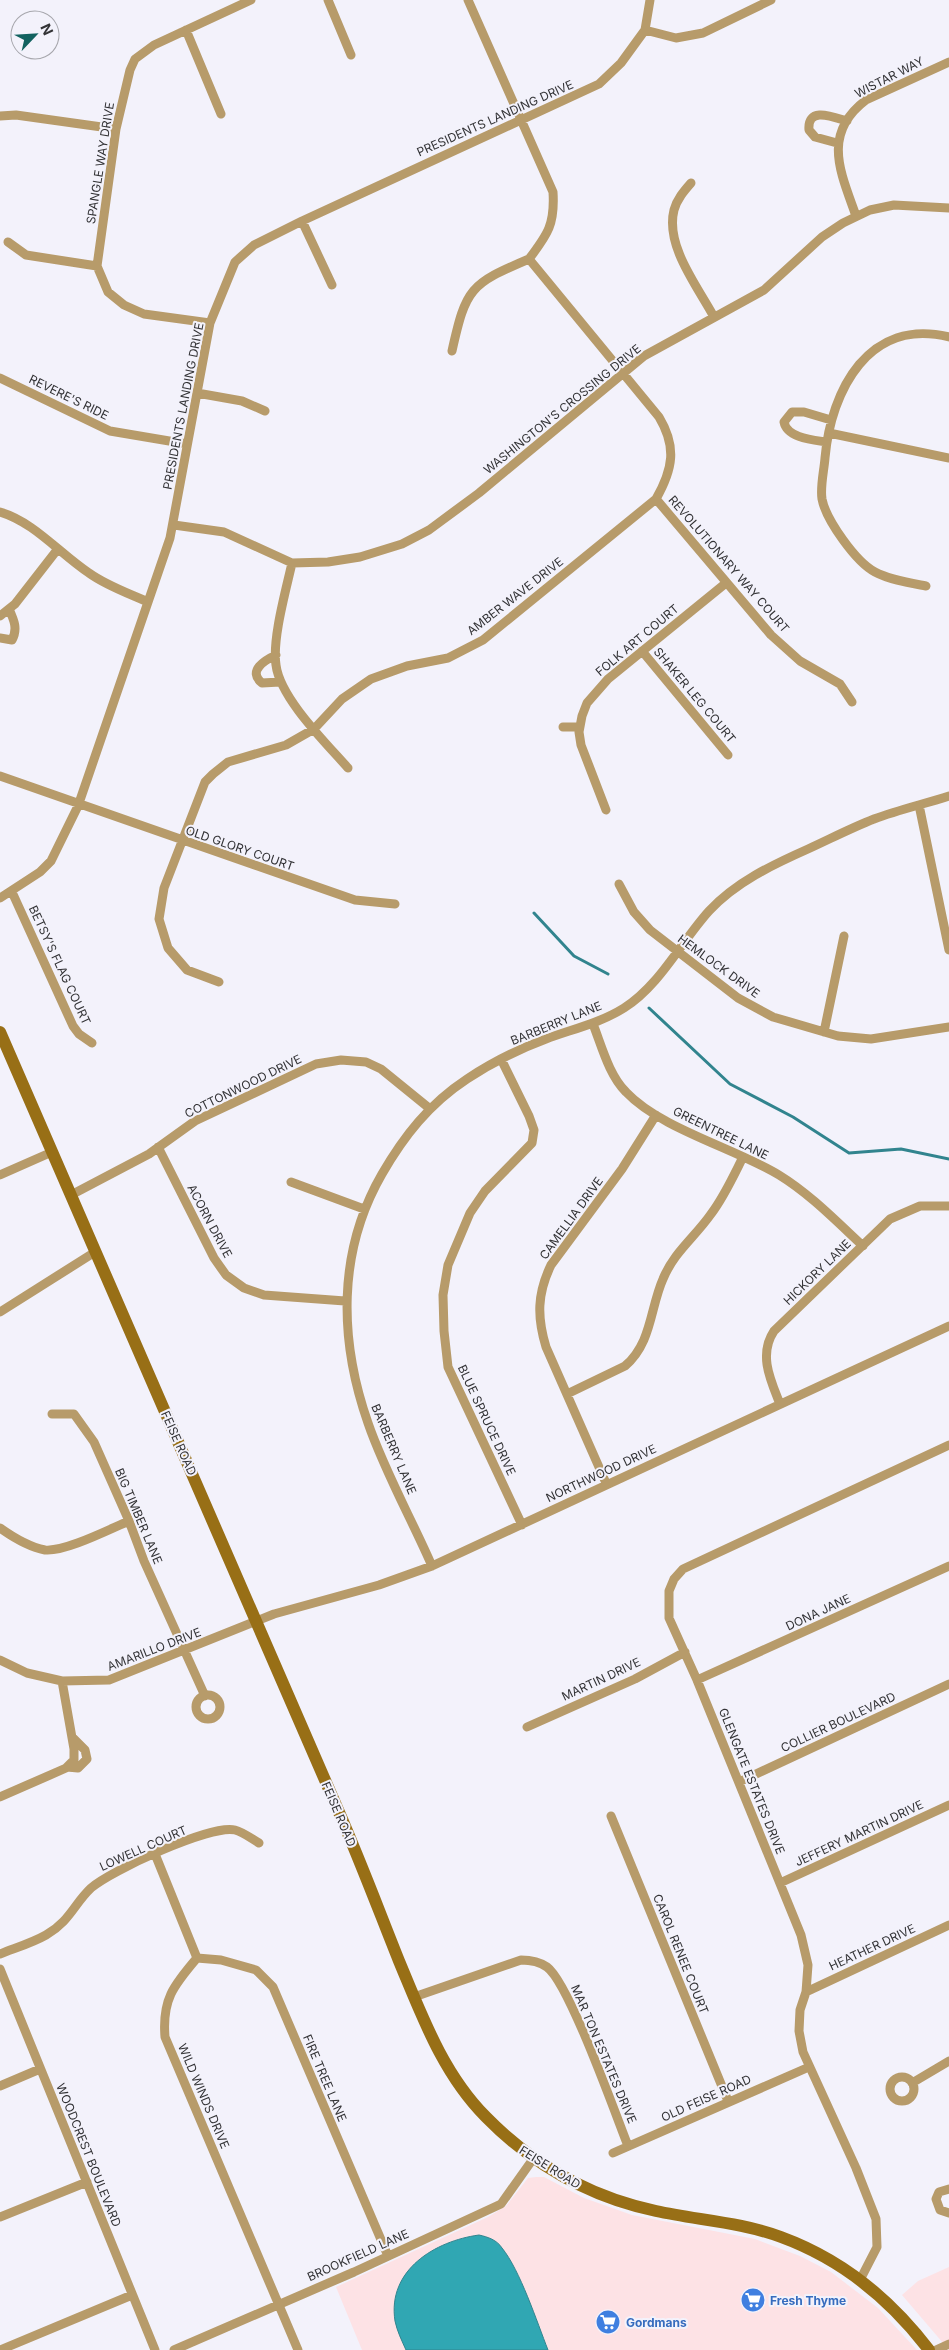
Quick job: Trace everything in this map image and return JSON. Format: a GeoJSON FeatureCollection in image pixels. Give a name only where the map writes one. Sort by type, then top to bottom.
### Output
{"type":"FeatureCollection","features":[{"type":"Feature","properties":{"kind":"main road","name":"FEISE ROAD"},"geometry":{"type":"LineString","coordinates":[[0,1032],[345,1827],[414,1997],[441,2056],[466,2095],[509,2140],[533,2159],[579,2186],[652,2210],[738,2225],[782,2237],[820,2255],[860,2280],[902,2317],[929,2350]]}},
{"type":"Feature","properties":{"kind":"street","name":"SPANGLE WAY DRIVE"},"geometry":{"type":"LineString","coordinates":[[97,266],[116,129],[130,70],[135,59],[154,45],[251,0]]}},
{"type":"Feature","properties":{"kind":"street"},"geometry":{"type":"LineString","coordinates":[[328,0],[351,55]]}},
{"type":"Feature","properties":{"kind":"street"},"geometry":{"type":"LineString","coordinates":[[452,351],[460,312],[471,292],[494,274],[529,259],[552,226],[554,212],[553,192],[468,0]]}},
{"type":"Feature","properties":{"kind":"street","name":"PRESIDENTS LANDING DRIVE"},"geometry":{"type":"LineString","coordinates":[[0,898],[12,892],[52,861],[78,806],[174,525],[210,323],[235,262],[254,245],[302,221],[599,84],[621,63],[645,30],[650,0]]}},
{"type":"Feature","properties":{"kind":"street"},"geometry":{"type":"LineString","coordinates":[[645,30],[676,38],[702,33],[771,0]]}},
{"type":"Feature","properties":{"kind":"street"},"geometry":{"type":"LineString","coordinates":[[186,30],[221,114]]}},
{"type":"Feature","properties":{"kind":"street","name":"WISTAR WAY"},"geometry":{"type":"LineString","coordinates":[[856,216],[838,165],[837,143],[854,109],[866,100],[949,62]]}},
{"type":"Feature","properties":{"kind":"street"},"geometry":{"type":"LineString","coordinates":[[837,143],[815,137],[808,130],[808,123],[813,116],[820,113],[847,121]]}},
{"type":"Feature","properties":{"kind":"street"},"geometry":{"type":"LineString","coordinates":[[0,116],[16,115],[116,129]]}},
{"type":"Feature","properties":{"kind":"street"},"geometry":{"type":"LineString","coordinates":[[691,184],[680,196],[674,210],[675,241],[714,317]]}},
{"type":"Feature","properties":{"kind":"street","name":"WASHINGTON'S CROSSING DRIVE"},"geometry":{"type":"LineString","coordinates":[[174,525],[224,532],[292,563],[328,562],[360,557],[416,538],[479,493],[644,356],[764,290],[822,237],[856,216],[870,210],[894,204],[949,208]]}},
{"type":"Feature","properties":{"kind":"street"},"geometry":{"type":"LineString","coordinates":[[302,221],[332,285]]}},
{"type":"Feature","properties":{"kind":"street"},"geometry":{"type":"LineString","coordinates":[[8,242],[26,255],[97,266],[108,292],[124,305],[144,314],[210,323]]}},
{"type":"Feature","properties":{"kind":"street","name":"AMBER WAVE DRIVE"},"geometry":{"type":"LineString","coordinates":[[219,982],[187,970],[168,948],[161,927],[160,907],[164,888],[205,782],[228,762],[286,745],[314,729],[342,699],[371,679],[407,666],[448,658],[483,640],[656,498],[664,484],[672,451],[659,417],[529,259]]}},
{"type":"Feature","properties":{"kind":"street"},"geometry":{"type":"LineString","coordinates":[[926,586],[874,572],[843,539],[832,523],[822,498],[831,420],[844,387],[859,362],[883,345],[906,336],[928,332],[949,337]]}},
{"type":"Feature","properties":{"kind":"street","name":"REVERE'S RIDE"},"geometry":{"type":"LineString","coordinates":[[0,378],[110,431],[187,444]]}},
{"type":"Feature","properties":{"kind":"street"},"geometry":{"type":"LineString","coordinates":[[197,393],[242,402],[265,411]]}},
{"type":"Feature","properties":{"kind":"street"},"geometry":{"type":"LineString","coordinates":[[831,420],[804,412],[792,412],[788,414],[784,422],[786,428],[792,433],[949,458]]}},
{"type":"Feature","properties":{"kind":"street","name":"REVOLUTIONARY WAY COURT"},"geometry":{"type":"LineString","coordinates":[[656,498],[771,635],[800,661],[840,684],[852,702]]}},
{"type":"Feature","properties":{"kind":"street"},"geometry":{"type":"LineString","coordinates":[[0,512],[27,525],[57,550],[105,584],[148,602]]}},
{"type":"Feature","properties":{"kind":"street"},"geometry":{"type":"LineString","coordinates":[[0,616],[9,609],[57,550]]}},
{"type":"Feature","properties":{"kind":"street"},"geometry":{"type":"LineString","coordinates":[[292,563],[276,656],[280,682],[314,729],[348,768]]}},
{"type":"Feature","properties":{"kind":"street","name":"FOLK ART COURT"},"geometry":{"type":"LineString","coordinates":[[606,810],[583,753],[580,727],[587,703],[608,679],[726,583]]}},
{"type":"Feature","properties":{"kind":"street"},"geometry":{"type":"LineString","coordinates":[[0,638],[12,640],[14,636],[16,628],[9,609]]}},
{"type":"Feature","properties":{"kind":"street","name":"SHAKER LEG COURT"},"geometry":{"type":"LineString","coordinates":[[642,652],[728,755]]}},
{"type":"Feature","properties":{"kind":"street"},"geometry":{"type":"LineString","coordinates":[[276,656],[261,663],[256,672],[262,683],[280,682]]}},
{"type":"Feature","properties":{"kind":"street"},"geometry":{"type":"LineString","coordinates":[[563,727],[580,727]]}},
{"type":"Feature","properties":{"kind":"street","name":"OLD GLORY COURT"},"geometry":{"type":"LineString","coordinates":[[0,776],[78,806],[355,900],[394,904]]}},
{"type":"Feature","properties":{"kind":"street","name":"BARBERRY LANE"},"geometry":{"type":"LineString","coordinates":[[432,1566],[369,1426],[363,1408],[348,1338],[345,1302],[351,1259],[364,1209],[393,1155],[428,1108],[466,1079],[501,1059],[547,1038],[593,1024],[625,1008],[641,995],[709,911],[736,886],[782,860],[851,828],[949,796]]}},
{"type":"Feature","properties":{"kind":"street"},"geometry":{"type":"LineString","coordinates":[[919,805],[949,950]]}},
{"type":"Feature","properties":{"kind":"street","name":"HEMLOCK DRIVE"},"geometry":{"type":"LineString","coordinates":[[619,884],[634,912],[644,924],[738,998],[773,1017],[824,1032],[871,1039],[949,1027]]}},
{"type":"Feature","properties":{"kind":"street","name":"BETSY'S FLAG COURT"},"geometry":{"type":"LineString","coordinates":[[12,892],[73,1026],[79,1034],[92,1043]]}},
{"type":"Feature","properties":{"kind":"street"},"geometry":{"type":"LineString","coordinates":[[824,1032],[844,936]]}},
{"type":"Feature","properties":{"kind":"street","name":"GREENTREE LANE"},"geometry":{"type":"LineString","coordinates":[[593,1024],[616,1079],[626,1093],[656,1115],[778,1174],[810,1197],[862,1246]]}},
{"type":"Feature","properties":{"kind":"street","name":"BLUE SPRUCE DRIVE"},"geometry":{"type":"LineString","coordinates":[[501,1059],[529,1116],[534,1130],[532,1143],[485,1191],[470,1213],[448,1265],[443,1295],[444,1331],[448,1367],[522,1524]]}},
{"type":"Feature","properties":{"kind":"street","name":"COTTONWOOD DRIVE"},"geometry":{"type":"LineString","coordinates":[[71,1195],[104,1180],[149,1154],[195,1121],[316,1064],[341,1060],[366,1062],[381,1069],[428,1108]]}},
{"type":"Feature","properties":{"kind":"street","name":"CAMELLIA DRIVE"},"geometry":{"type":"LineString","coordinates":[[606,1484],[539,1325],[539,1304],[546,1276],[551,1265],[622,1169],[656,1115]]}},
{"type":"Feature","properties":{"kind":"street","name":"ACORN DRIVE"},"geometry":{"type":"LineString","coordinates":[[158,1147],[214,1258],[226,1275],[244,1288],[264,1295],[345,1302]]}},
{"type":"Feature","properties":{"kind":"street"},"geometry":{"type":"LineString","coordinates":[[0,1176],[52,1152]]}},
{"type":"Feature","properties":{"kind":"street"},"geometry":{"type":"LineString","coordinates":[[567,1394],[625,1366],[633,1359],[649,1329],[662,1279],[671,1262],[681,1247],[711,1215],[727,1190],[743,1157]]}},
{"type":"Feature","properties":{"kind":"street"},"geometry":{"type":"LineString","coordinates":[[291,1182],[364,1209]]}},
{"type":"Feature","properties":{"kind":"street","name":"HICKORY LANE"},"geometry":{"type":"LineString","coordinates":[[780,1404],[767,1369],[768,1339],[774,1331],[890,1219],[920,1206],[949,1206]]}},
{"type":"Feature","properties":{"kind":"street"},"geometry":{"type":"LineString","coordinates":[[0,1312],[95,1252]]}},
{"type":"Feature","properties":{"kind":"street","name":"NORTHWOOD DRIVE"},"geometry":{"type":"LineString","coordinates":[[256,1622],[274,1614],[379,1585],[432,1566],[949,1326]]}},
{"type":"Feature","properties":{"kind":"street","name":"BIG TIMBER LANE"},"geometry":{"type":"LineString","coordinates":[[52,1414],[67,1412],[74,1414],[79,1418],[94,1442],[130,1521],[144,1561],[205,1696]]}},
{"type":"Feature","properties":{"kind":"street","name":"GLENGATE ESTATES DRIVE"},"geometry":{"type":"LineString","coordinates":[[860,2280],[877,2247],[876,2219],[856,2168],[803,2052],[799,2031],[800,2010],[806,1992],[808,1965],[801,1935],[670,1618],[668,1597],[672,1583],[683,1569],[949,1445]]}},
{"type":"Feature","properties":{"kind":"street"},"geometry":{"type":"LineString","coordinates":[[0,1528],[24,1543],[48,1550],[84,1540],[130,1521]]}},
{"type":"Feature","properties":{"kind":"street","name":"DONA JANE"},"geometry":{"type":"LineString","coordinates":[[697,1680],[949,1566]]}},
{"type":"Feature","properties":{"kind":"street","name":"AMARILLO DRIVE"},"geometry":{"type":"LineString","coordinates":[[0,1660],[27,1673],[62,1681],[109,1680],[185,1652],[256,1622]]}},
{"type":"Feature","properties":{"kind":"street","name":"MARTIN DRIVE"},"geometry":{"type":"LineString","coordinates":[[527,1727],[635,1679],[685,1652]]}},
{"type":"Feature","properties":{"kind":"street"},"geometry":{"type":"LineString","coordinates":[[0,1797],[67,1767],[74,1760],[75,1754],[62,1681]]}},
{"type":"Feature","properties":{"kind":"street","name":"COLLIER BOULEVARD"},"geometry":{"type":"LineString","coordinates":[[738,1782],[949,1684]]}},
{"type":"Feature","properties":{"kind":"street","name":"JEFFERY MARTIN DRIVE"},"geometry":{"type":"LineString","coordinates":[[780,1884],[949,1805]]}},
{"type":"Feature","properties":{"kind":"street","name":"CAROL RENEE COURT"},"geometry":{"type":"LineString","coordinates":[[611,1816],[728,2102]]}},
{"type":"Feature","properties":{"kind":"street","name":"LOWELL COURT"},"geometry":{"type":"LineString","coordinates":[[0,1954],[47,1934],[65,1920],[90,1889],[109,1874],[154,1854],[212,1831],[235,1830],[259,1843]]}},
{"type":"Feature","properties":{"kind":"street"},"geometry":{"type":"LineString","coordinates":[[154,1854],[198,1958]]}},
{"type":"Feature","properties":{"kind":"street","name":"HEATHER DRIVE"},"geometry":{"type":"LineString","coordinates":[[806,1992],[949,1925]]}},
{"type":"Feature","properties":{"kind":"street","name":"FIRE TREE LANE"},"geometry":{"type":"LineString","coordinates":[[198,1958],[221,1960],[256,1970],[273,1987],[388,2256]]}},
{"type":"Feature","properties":{"kind":"street","name":"WILD WINDS DRIVE"},"geometry":{"type":"LineString","coordinates":[[198,1958],[183,1974],[168,2000],[163,2014],[165,2037],[280,2303],[298,2350]]}},
{"type":"Feature","properties":{"kind":"street","name":"MAR TON ESTATES DRIVE"},"geometry":{"type":"LineString","coordinates":[[414,1997],[521,1960],[529,1960],[547,1967],[565,1991],[628,2146]]}},
{"type":"Feature","properties":{"kind":"street","name":"WOODCREST BOULEVARD"},"geometry":{"type":"LineString","coordinates":[[0,1969],[155,2350]]}},
{"type":"Feature","properties":{"kind":"street"},"geometry":{"type":"LineString","coordinates":[[912,2083],[949,2061]]}},
{"type":"Feature","properties":{"kind":"street","name":"OLD FEISE ROAD"},"geometry":{"type":"LineString","coordinates":[[613,2153],[809,2067]]}},
{"type":"Feature","properties":{"kind":"street"},"geometry":{"type":"LineString","coordinates":[[0,2086],[40,2069]]}},
{"type":"Feature","properties":{"kind":"street","name":"BROOKFIELD LANE"},"geometry":{"type":"LineString","coordinates":[[174,2350],[501,2204],[533,2159]]}},
{"type":"Feature","properties":{"kind":"street"},"geometry":{"type":"LineString","coordinates":[[0,2217],[87,2182]]}},
{"type":"Feature","properties":{"kind":"street"},"geometry":{"type":"LineString","coordinates":[[949,2189],[939,2192],[936,2199],[940,2210],[949,2213]]}},
{"type":"Feature","properties":{"kind":"street"},"geometry":{"type":"LineString","coordinates":[[0,2350],[132,2295]]}},
{"type":"Feature","properties":{"kind":"street"},"geometry":{"type":"LineString","coordinates":[[936,2350],[949,2344]]}},
{"type":"Feature","properties":{"kind":"shaded area"},"geometry":{"type":"Polygon","coordinates":[[[544,2177],[584,2198],[632,2215],[755,2239],[800,2256],[831,2272],[878,2308],[917,2350],[362,2350],[336,2287],[488,2217],[506,2206],[528,2178],[544,2177]]]}},
{"type":"Feature","properties":{"kind":"shaded area"},"geometry":{"type":"Polygon","coordinates":[[[949,2267],[949,2350],[902,2295],[918,2281],[949,2267]]]}},
{"type":"Feature","properties":{"kind":"water"},"geometry":{"type":"Polygon","coordinates":[[[479,2235],[498,2243],[509,2258],[528,2297],[548,2350],[406,2350],[395,2321],[395,2303],[399,2287],[406,2273],[431,2251],[462,2238],[479,2235]]]}},
{"type":"Feature","properties":{"kind":"waterway"},"geometry":{"type":"LineString","coordinates":[[534,913],[574,956],[608,974]]}},
{"type":"Feature","properties":{"kind":"waterway"},"geometry":{"type":"LineString","coordinates":[[649,1008],[730,1084],[793,1117],[849,1153],[901,1149],[949,1159]]}},
{"type":"Feature","properties":{"kind":"place","name":"Fresh Thyme"},"geometry":{"type":"Point","coordinates":[753,2300]}},
{"type":"Feature","properties":{"kind":"place","name":"Gordmans"},"geometry":{"type":"Point","coordinates":[608,2322]}}]}
